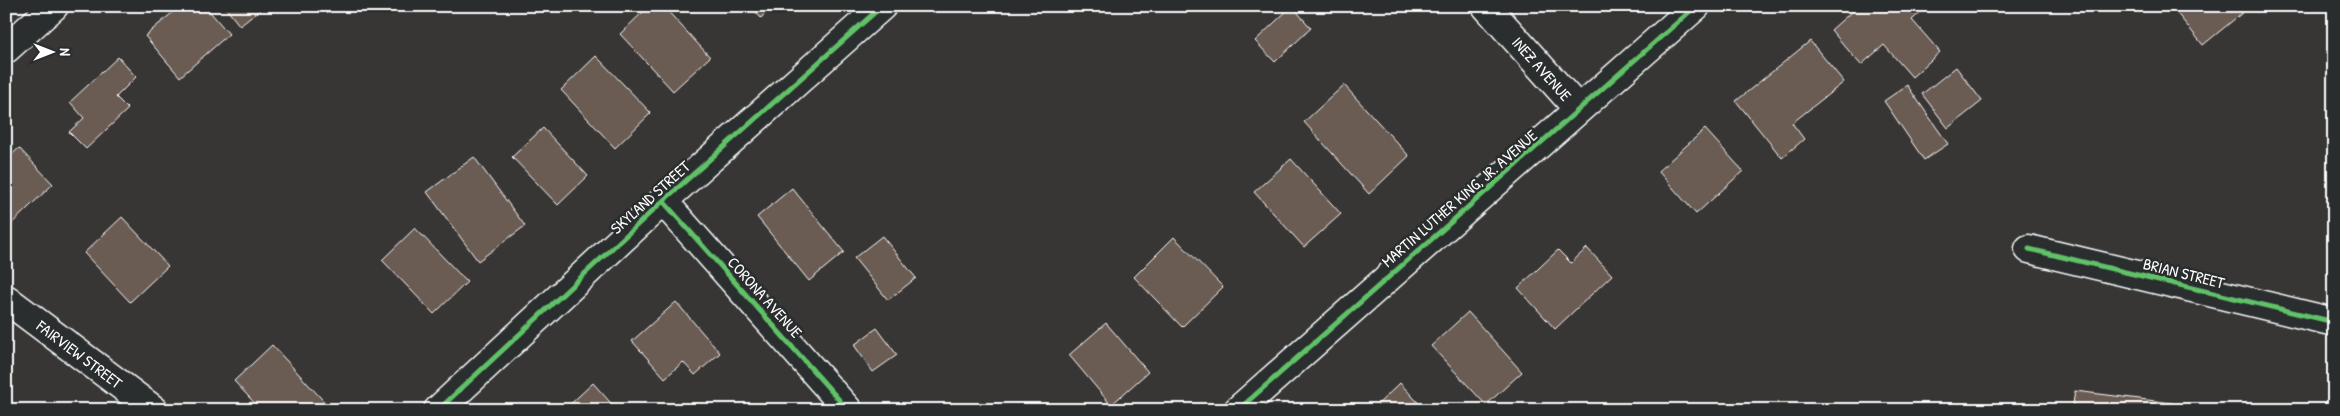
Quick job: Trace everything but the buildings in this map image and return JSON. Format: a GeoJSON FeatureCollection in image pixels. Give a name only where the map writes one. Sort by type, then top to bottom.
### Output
{"type":"FeatureCollection","features":[{"type":"Feature","properties":{"kind":"street"},"geometry":{"type":"LineString","coordinates":[[6,49],[54,6]]}},
{"type":"Feature","properties":{"kind":"street","name":"SKYLAND STREET"},"geometry":{"type":"LineString","coordinates":[[438,410],[663,201],[882,6]]}},
{"type":"Feature","properties":{"kind":"street","name":"INEZ AVENUE"},"geometry":{"type":"LineString","coordinates":[[1486,6],[1578,109]]}},
{"type":"Feature","properties":{"kind":"street","name":"MARTIN LUTHER KING, JR. AVENUE"},"geometry":{"type":"LineString","coordinates":[[1238,410],[1696,6]]}},
{"type":"Feature","properties":{"kind":"street","name":"CORONA AVENUE"},"geometry":{"type":"LineString","coordinates":[[663,201],[848,410]]}},
{"type":"Feature","properties":{"kind":"street","name":"BRIAN STREET"},"geometry":{"type":"LineString","coordinates":[[2029,249],[2334,322]]}},
{"type":"Feature","properties":{"kind":"street","name":"FAIRVIEW STREET"},"geometry":{"type":"LineString","coordinates":[[6,299],[154,410]]}},
{"type":"Feature","properties":{"kind":"cycle path"},"geometry":{"type":"LineString","coordinates":[[438,410],[663,201],[882,6]]}},
{"type":"Feature","properties":{"kind":"cycle path"},"geometry":{"type":"LineString","coordinates":[[1238,410],[1696,6]]}},
{"type":"Feature","properties":{"kind":"cycle path"},"geometry":{"type":"LineString","coordinates":[[663,201],[848,410]]}},
{"type":"Feature","properties":{"kind":"cycle path"},"geometry":{"type":"LineString","coordinates":[[2029,249],[2334,322]]}}]}
